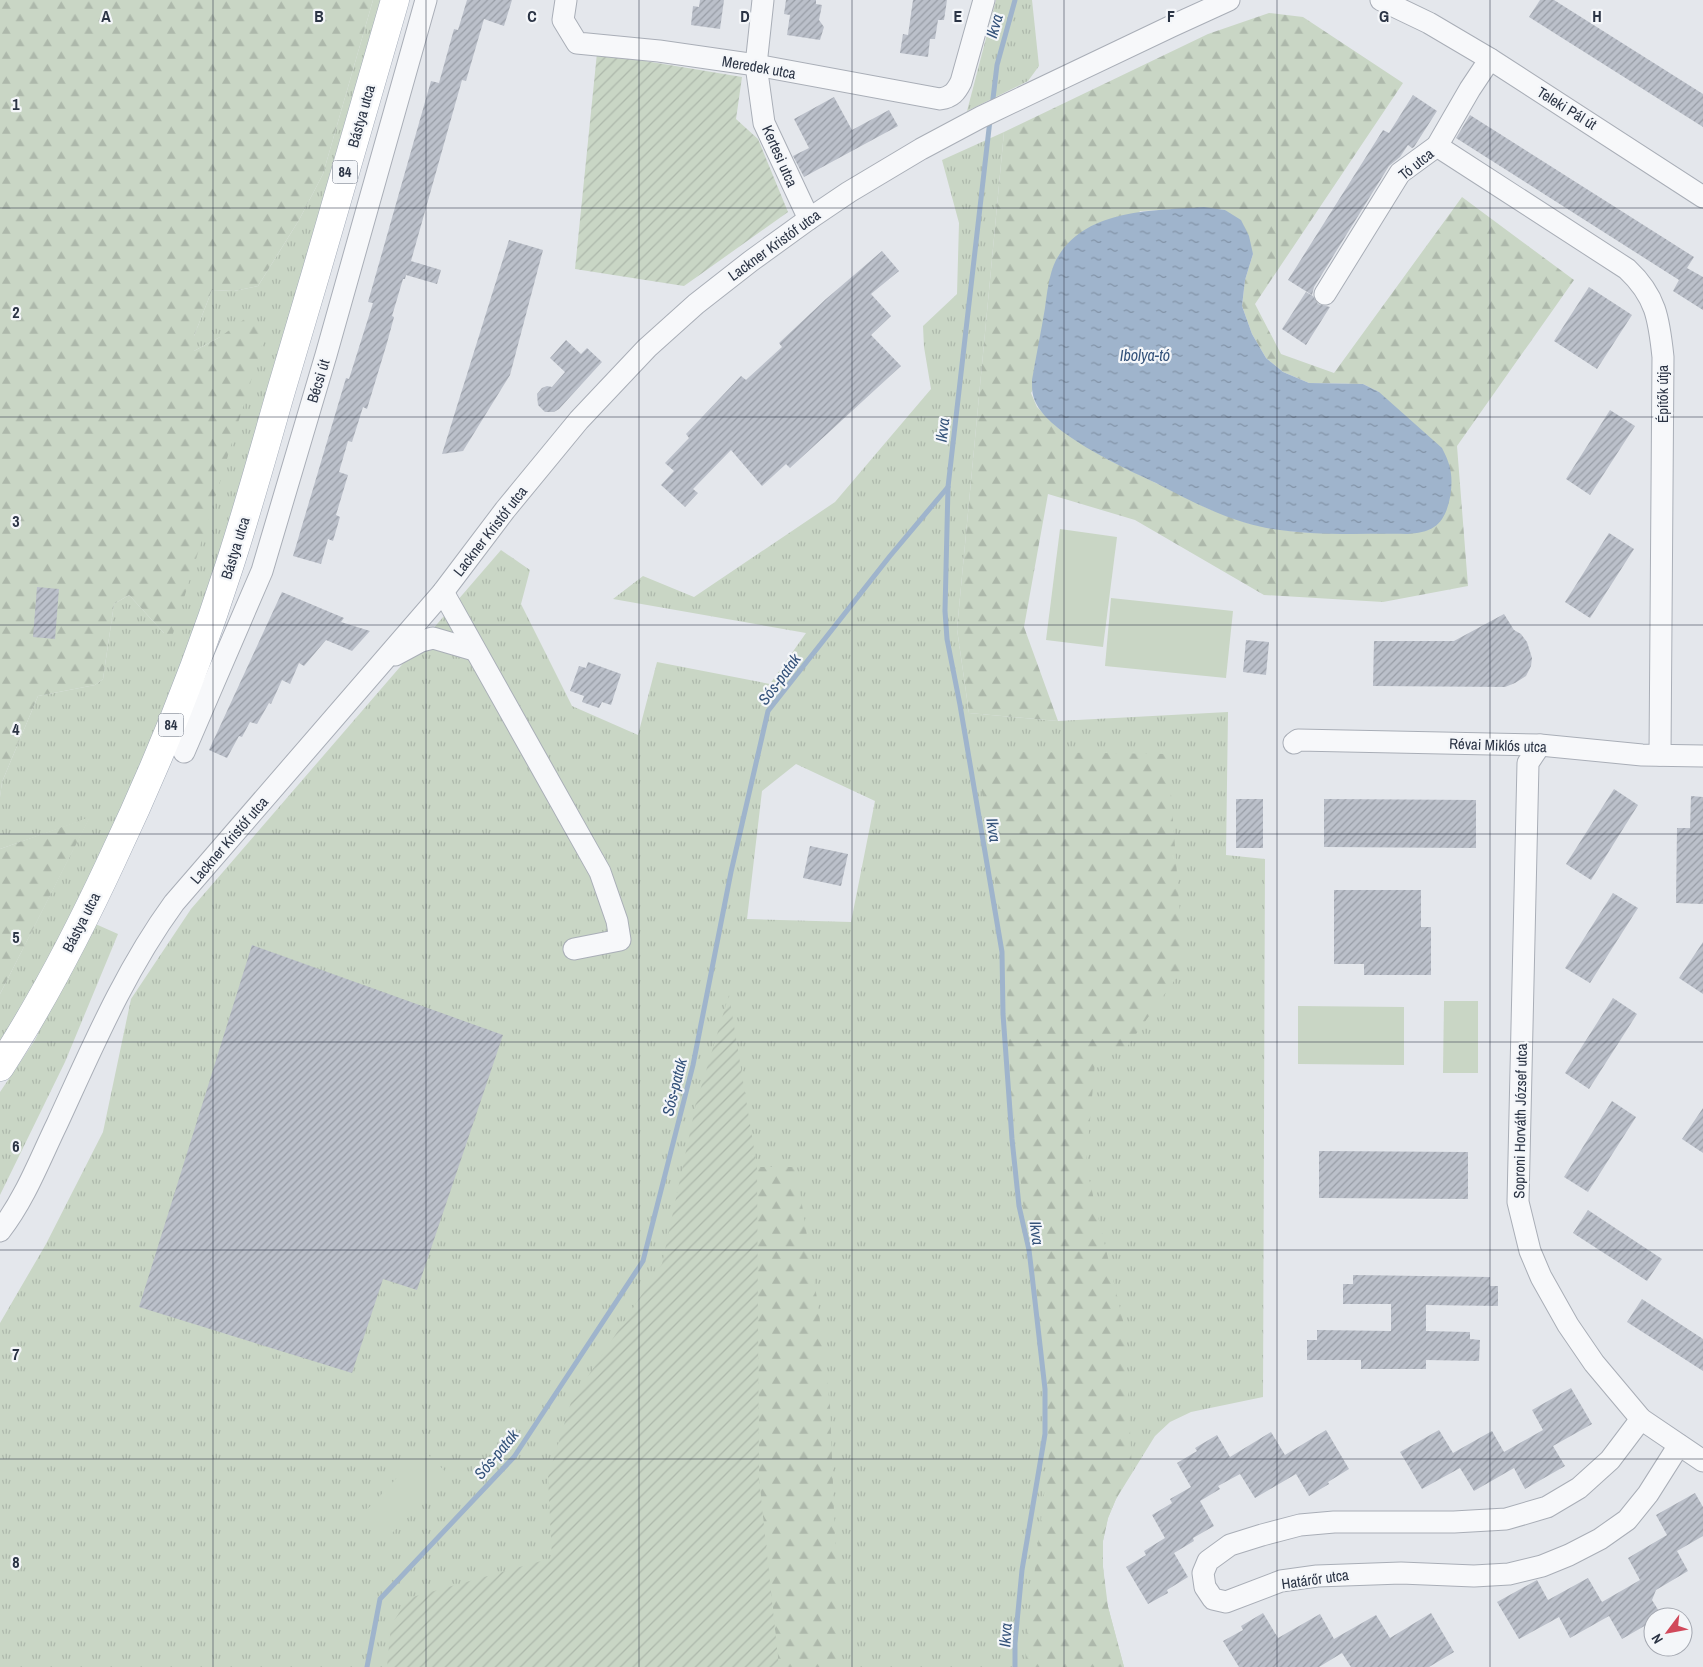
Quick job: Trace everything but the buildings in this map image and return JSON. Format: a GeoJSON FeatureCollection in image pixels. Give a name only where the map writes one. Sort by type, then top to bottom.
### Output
{"type":"FeatureCollection","features":[{"type":"Feature","properties":{"kind":"main road","name":"Bástya utca"},"geometry":{"type":"LineString","coordinates":[[0,1067],[52,980],[95,895],[138,805],[186,690],[229,567],[395,0]]}},
{"type":"Feature","properties":{"kind":"street","name":"Bécsi út"},"geometry":{"type":"LineString","coordinates":[[184,752],[262,571],[326,354],[426,0]]}},
{"type":"Feature","properties":{"kind":"street","name":"Meredek utca"},"geometry":{"type":"LineString","coordinates":[[566,0],[563,20],[577,43],[658,51],[756,65],[940,99],[953,94],[961,82],[984,0]]}},
{"type":"Feature","properties":{"kind":"street","name":"Kertesi utca"},"geometry":{"type":"LineString","coordinates":[[762,0],[756,65],[764,123],[809,219]]}},
{"type":"Feature","properties":{"kind":"street","name":"Lackner Kristóf utca"},"geometry":{"type":"LineString","coordinates":[[1172,26],[1215,0]]}},
{"type":"Feature","properties":{"kind":"street","name":"Lackner Kristóf utca"},"geometry":{"type":"LineString","coordinates":[[0,1231],[23,1193],[102,1027],[134,965],[156,928],[174,903],[443,592],[505,510],[579,420],[647,348],[696,304],[751,261],[809,219],[921,149],[981,117],[1229,0]]}},
{"type":"Feature","properties":{"kind":"street"},"geometry":{"type":"LineString","coordinates":[[1381,0],[1429,23]]}},
{"type":"Feature","properties":{"kind":"street"},"geometry":{"type":"LineString","coordinates":[[1396,0],[1429,23]]}},
{"type":"Feature","properties":{"kind":"street","name":"Teleki Pál út"},"geometry":{"type":"LineString","coordinates":[[1429,23],[1490,59],[1703,197]]}},
{"type":"Feature","properties":{"kind":"street","name":"Tó utca"},"geometry":{"type":"LineString","coordinates":[[1325,294],[1400,173],[1438,146],[1470,89],[1490,59]]}},
{"type":"Feature","properties":{"kind":"street","name":"Építők útja"},"geometry":{"type":"LineString","coordinates":[[1438,146],[1627,269],[1638,279],[1648,293],[1657,314],[1662,357],[1660,755]]}},
{"type":"Feature","properties":{"kind":"street"},"geometry":{"type":"LineString","coordinates":[[443,592],[600,872],[617,921],[620,940],[574,949]]}},
{"type":"Feature","properties":{"kind":"street"},"geometry":{"type":"LineString","coordinates":[[382,664],[421,641],[433,638],[474,650]]}},
{"type":"Feature","properties":{"kind":"street","name":"Révai Miklós utca"},"geometry":{"type":"LineString","coordinates":[[1294,743],[1298,740],[1540,745],[1660,755],[1703,756]]}},
{"type":"Feature","properties":{"kind":"street","name":"Soproni Horváth József utca"},"geometry":{"type":"LineString","coordinates":[[1540,745],[1528,763],[1518,1202],[1530,1251],[1541,1277],[1568,1325],[1594,1363],[1641,1419],[1703,1461]]}},
{"type":"Feature","properties":{"kind":"street","name":"Határőr utca"},"geometry":{"type":"LineString","coordinates":[[1641,1419],[1610,1460],[1579,1488],[1547,1506],[1506,1519],[1454,1522],[1334,1522],[1300,1525],[1262,1534],[1230,1545],[1208,1561],[1203,1573],[1204,1587],[1213,1599],[1226,1602],[1281,1582],[1317,1576],[1401,1573],[1474,1576],[1509,1574],[1542,1566],[1570,1555],[1600,1539],[1627,1520],[1648,1494],[1679,1445]]}},
{"type":"Feature","properties":{"kind":"green space"},"geometry":{"type":"Polygon","coordinates":[[[0,0],[373,0],[323,174],[299,220],[258,286],[234,291],[212,290],[194,336],[194,351],[220,337],[246,318],[257,327],[263,342],[172,637],[164,633],[129,595],[114,604],[103,679],[95,685],[38,696],[2,782],[0,797],[0,0]]]}},
{"type":"Feature","properties":{"kind":"green space"},"geometry":{"type":"Polygon","coordinates":[[[373,0],[386,0],[218,566],[122,818],[61,939],[0,1042],[0,994],[89,818],[0,849],[0,797],[2,782],[38,696],[95,685],[103,679],[114,604],[129,595],[164,633],[220,337],[194,351],[194,336],[212,290],[234,291],[258,286],[299,220],[323,174],[373,0]]]}},
{"type":"Feature","properties":{"kind":"green space"},"geometry":{"type":"Polygon","coordinates":[[[996,0],[1032,0],[1039,66],[1028,81],[967,111],[996,0]]]}},
{"type":"Feature","properties":{"kind":"green space"},"geometry":{"type":"Polygon","coordinates":[[[1269,13],[1303,17],[1403,83],[1255,304],[1281,354],[1334,373],[1462,197],[1574,280],[1457,446],[1468,586],[1383,602],[1264,595],[1135,520],[1048,494],[1024,627],[1058,721],[969,713],[957,629],[1004,132],[1208,34],[1269,13]],[[1204,208],[1140,211],[1031,393],[1037,407],[1058,428],[1107,459],[1209,509],[1247,523],[1296,532],[1327,533],[1379,392],[1363,384],[1309,383],[1283,372],[1266,358],[1252,334],[1242,306],[1245,280],[1253,254],[1225,210],[1204,208]]]}},
{"type":"Feature","properties":{"kind":"green space"},"geometry":{"type":"Polygon","coordinates":[[[597,53],[742,77],[736,119],[758,139],[788,212],[684,286],[575,269],[597,53]]]}},
{"type":"Feature","properties":{"kind":"green space"},"geometry":{"type":"Polygon","coordinates":[[[1004,132],[957,629],[969,713],[1058,721],[1228,712],[1226,855],[1265,859],[1263,1397],[1191,1412],[1170,1422],[1155,1436],[1116,1499],[1108,1518],[1103,1541],[1103,1567],[1106,1599],[1124,1667],[0,1667],[0,1323],[46,1244],[103,1132],[131,999],[191,909],[501,550],[530,570],[521,604],[572,706],[638,735],[657,662],[770,684],[806,633],[613,599],[643,576],[694,597],[835,502],[931,389],[924,347],[923,326],[957,294],[959,223],[942,160],[1004,132]],[[796,764],[762,791],[747,919],[851,922],[875,801],[796,764]]]}},
{"type":"Feature","properties":{"kind":"green space"},"geometry":{"type":"Polygon","coordinates":[[[1060,529],[1117,537],[1103,647],[1046,640],[1060,529]]]}},
{"type":"Feature","properties":{"kind":"green space"},"geometry":{"type":"Polygon","coordinates":[[[1111,598],[1233,611],[1226,678],[1105,666],[1111,598]]]}},
{"type":"Feature","properties":{"kind":"green space"},"geometry":{"type":"Polygon","coordinates":[[[976,751],[1168,754],[1184,967],[1124,1051],[1096,1051],[1086,1166],[1125,1329],[1132,1471],[1116,1499],[1108,1518],[1103,1541],[1103,1567],[1108,1607],[1124,1667],[1026,1667],[1026,1642],[1049,1454],[1046,1377],[1033,1261],[1023,1203],[1010,1077],[1006,958],[976,751]]]}},
{"type":"Feature","properties":{"kind":"green space"},"geometry":{"type":"Polygon","coordinates":[[[90,817],[0,994],[0,849],[90,817]]]}},
{"type":"Feature","properties":{"kind":"green space"},"geometry":{"type":"Polygon","coordinates":[[[91,922],[118,934],[65,1062],[0,1195],[0,1092],[35,1040],[91,922]]]}},
{"type":"Feature","properties":{"kind":"green space"},"geometry":{"type":"Polygon","coordinates":[[[729,995],[757,1167],[759,1479],[779,1667],[387,1667],[391,1625],[409,1598],[552,1558],[548,1477],[571,1402],[662,1264],[696,1104],[729,995]]]}},
{"type":"Feature","properties":{"kind":"green space"},"geometry":{"type":"Polygon","coordinates":[[[1444,1001],[1478,1001],[1478,1073],[1443,1073],[1444,1001]]]}},
{"type":"Feature","properties":{"kind":"green space"},"geometry":{"type":"Polygon","coordinates":[[[1298,1006],[1404,1007],[1404,1065],[1298,1064],[1298,1006]]]}},
{"type":"Feature","properties":{"kind":"green space"},"geometry":{"type":"Polygon","coordinates":[[[757,1167],[796,1167],[818,1305],[830,1406],[840,1667],[779,1667],[759,1479],[757,1167]]]}},
{"type":"Feature","properties":{"kind":"green space"},"geometry":{"type":"Polygon","coordinates":[[[423,1450],[450,1476],[387,1538],[360,1517],[423,1450]]]}},
{"type":"Feature","properties":{"kind":"water","name":"Ibolya-tó"},"geometry":{"type":"Polygon","coordinates":[[[1204,207],[1225,210],[1241,220],[1249,236],[1253,254],[1245,280],[1242,306],[1252,334],[1266,358],[1283,372],[1309,383],[1363,384],[1379,392],[1442,448],[1450,467],[1451,487],[1449,503],[1443,517],[1434,527],[1418,533],[1408,534],[1327,534],[1286,531],[1246,523],[1200,505],[1091,450],[1058,428],[1037,405],[1034,399],[1032,380],[1049,284],[1056,260],[1069,243],[1084,230],[1102,221],[1142,212],[1204,207]]]}},
{"type":"Feature","properties":{"kind":"waterway","name":"Ikva"},"geometry":{"type":"LineString","coordinates":[[992,107],[997,65],[1015,0]]}},
{"type":"Feature","properties":{"kind":"waterway","name":"Ikva"},"geometry":{"type":"LineString","coordinates":[[990,120],[948,487],[945,611],[947,639],[1002,952],[1003,1014],[1012,1139],[1019,1206],[1029,1250],[1045,1389],[1045,1434],[1022,1570],[1015,1643],[1015,1667]]}},
{"type":"Feature","properties":{"kind":"waterway","name":"Sós-patak"},"geometry":{"type":"LineString","coordinates":[[367,1667],[380,1599],[514,1457],[643,1261],[693,1065],[731,872],[768,711],[890,556],[948,487]]}}]}
